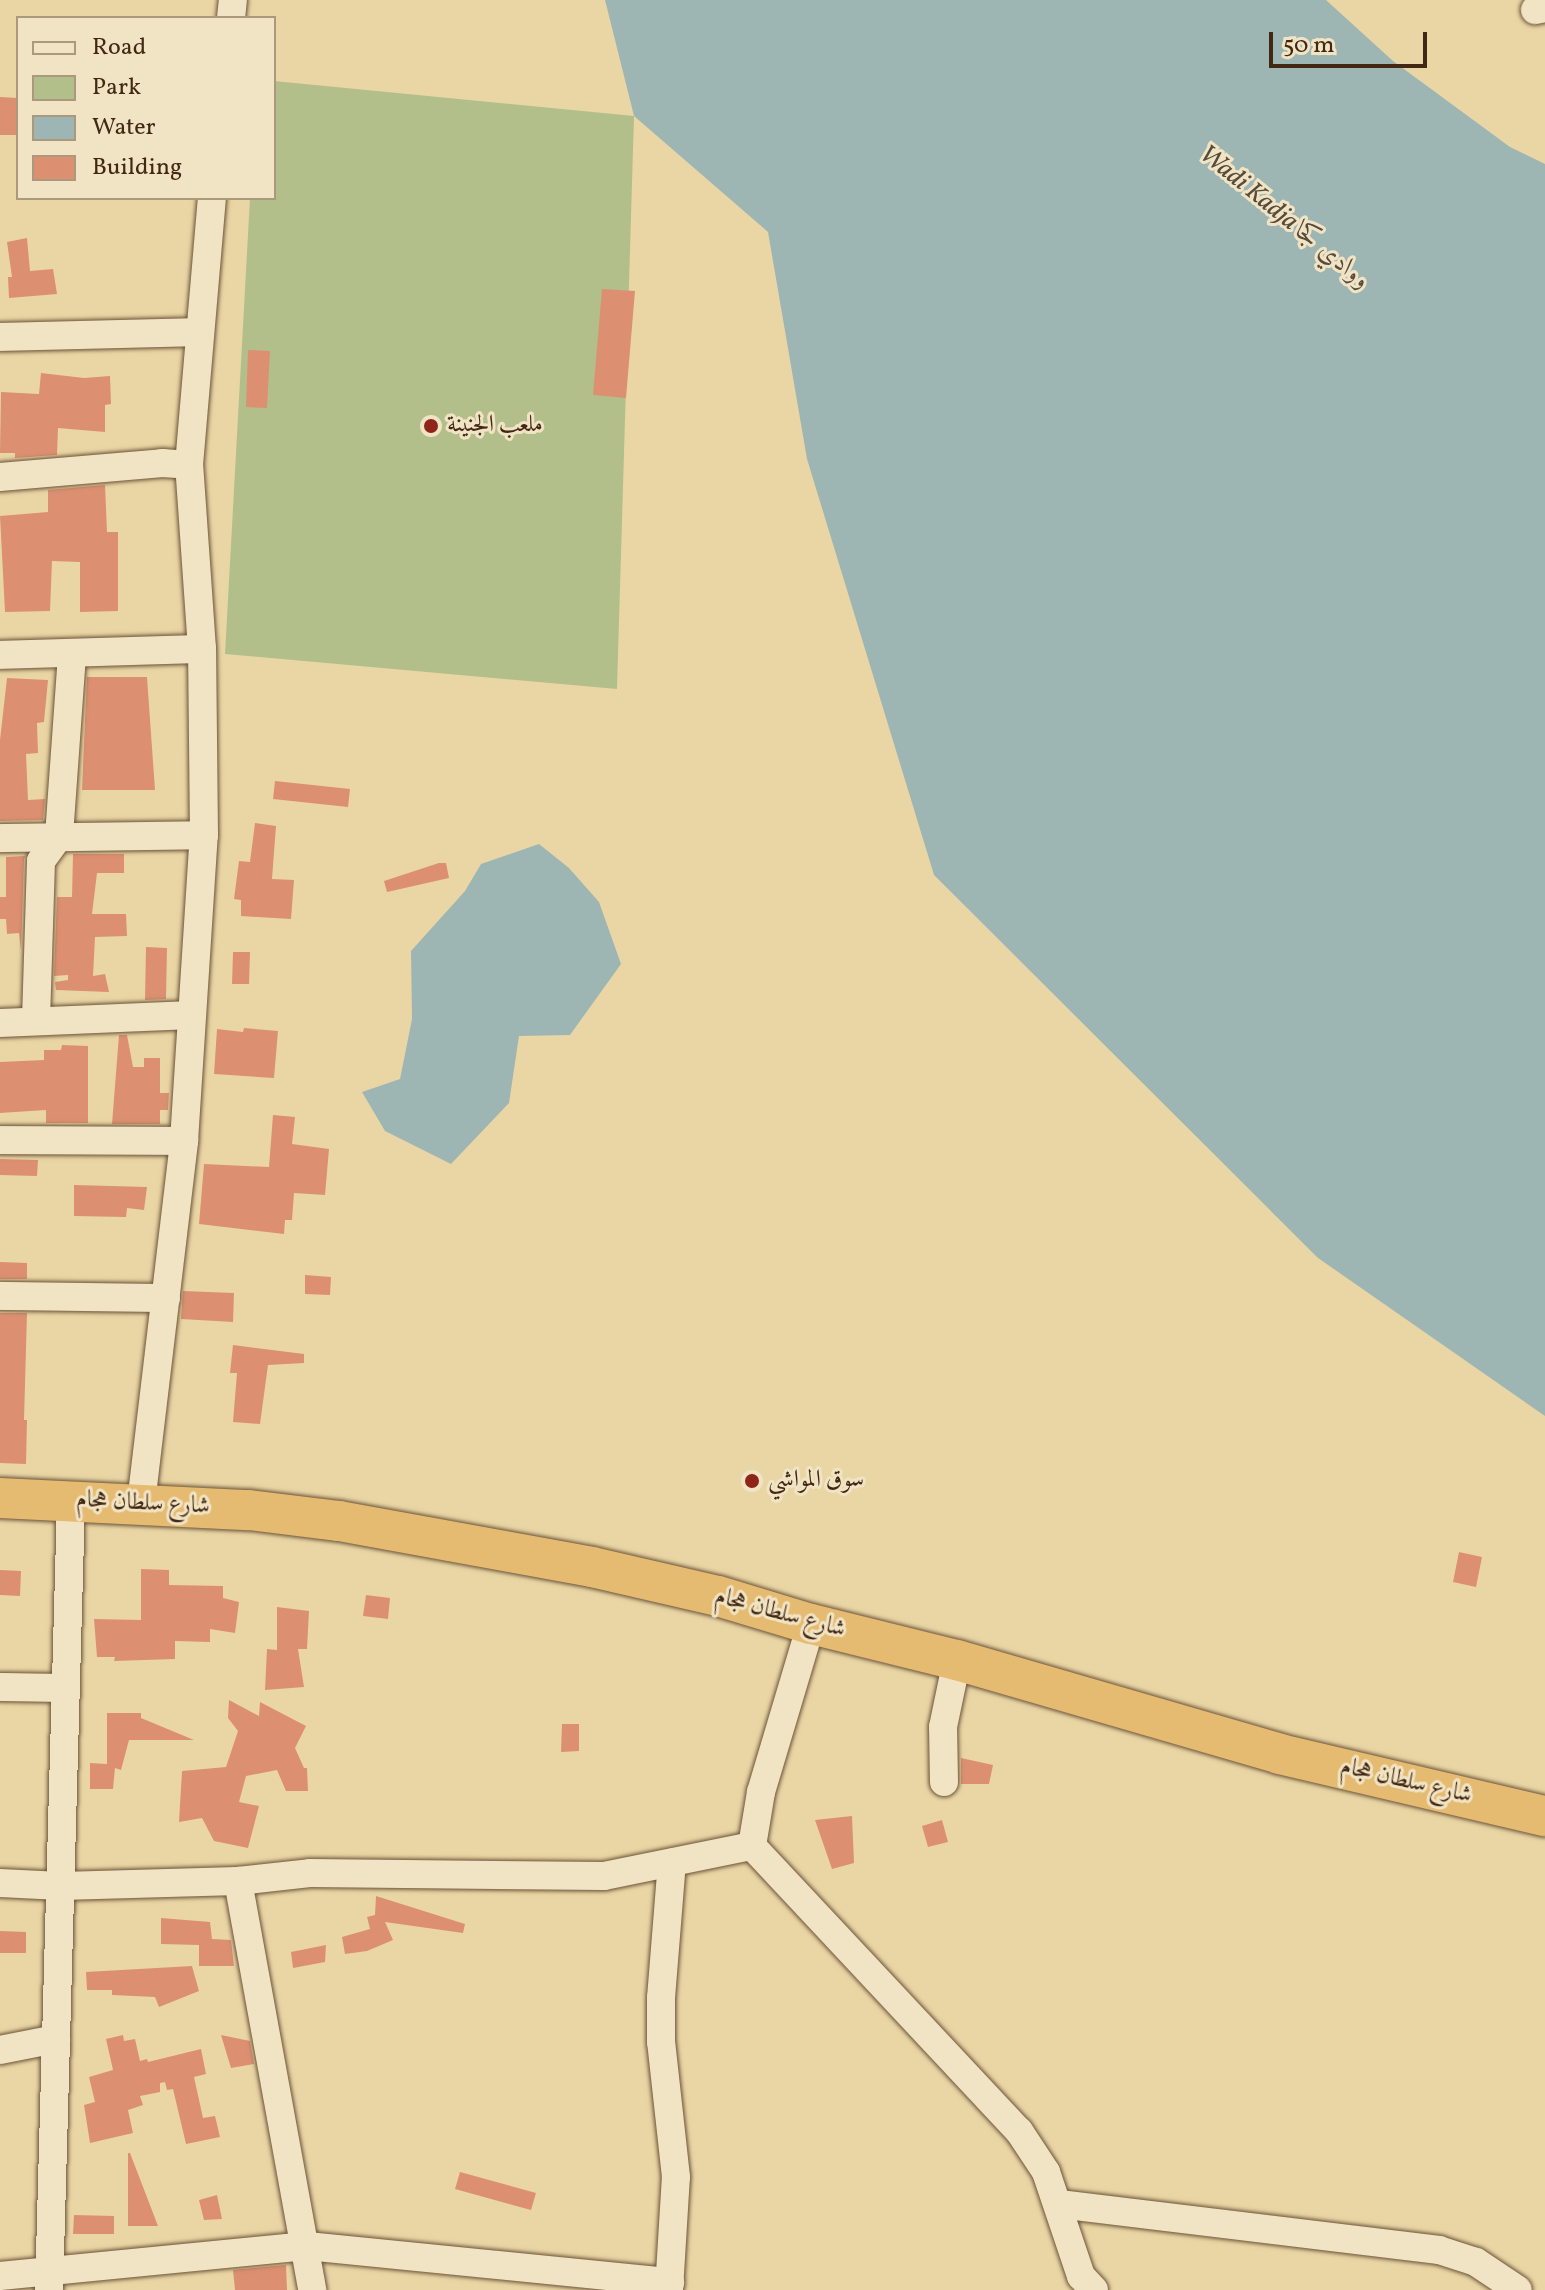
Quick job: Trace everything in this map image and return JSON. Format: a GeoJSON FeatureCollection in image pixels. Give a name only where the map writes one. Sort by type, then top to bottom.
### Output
{"type":"FeatureCollection","features":[{"type":"Feature","properties":{"kind":"highway","name":"شارع سلطان هجام"},"geometry":{"type":"LineString","coordinates":[[0,1498],[249,1510],[339,1521],[502,1549],[718,1596],[811,1624],[957,1660],[1280,1754],[1545,1816]]}},
{"type":"Feature","properties":{"kind":"street"},"geometry":{"type":"LineString","coordinates":[[141,1503],[184,1141],[204,835],[202,649],[189,465],[198,332],[212,200]]}},
{"type":"Feature","properties":{"kind":"street"},"geometry":{"type":"LineString","coordinates":[[0,337],[198,332]]}},
{"type":"Feature","properties":{"kind":"street"},"geometry":{"type":"LineString","coordinates":[[0,477],[162,463],[189,465]]}},
{"type":"Feature","properties":{"kind":"street"},"geometry":{"type":"LineString","coordinates":[[0,655],[202,649]]}},
{"type":"Feature","properties":{"kind":"street"},"geometry":{"type":"LineString","coordinates":[[36,1020],[41,861],[59,836],[72,653]]}},
{"type":"Feature","properties":{"kind":"street"},"geometry":{"type":"LineString","coordinates":[[0,838],[204,835]]}},
{"type":"Feature","properties":{"kind":"street"},"geometry":{"type":"LineString","coordinates":[[0,1023],[190,1015]]}},
{"type":"Feature","properties":{"kind":"street"},"geometry":{"type":"LineString","coordinates":[[0,1140],[184,1141]]}},
{"type":"Feature","properties":{"kind":"street"},"geometry":{"type":"LineString","coordinates":[[0,1296],[166,1298]]}},
{"type":"Feature","properties":{"kind":"street"},"geometry":{"type":"LineString","coordinates":[[50,2280],[71,1500]]}},
{"type":"Feature","properties":{"kind":"street"},"geometry":{"type":"LineString","coordinates":[[752,1846],[761,1792],[811,1624]]}},
{"type":"Feature","properties":{"kind":"street"},"geometry":{"type":"LineString","coordinates":[[944,1782],[943,1727],[957,1660]]}},
{"type":"Feature","properties":{"kind":"street"},"geometry":{"type":"LineString","coordinates":[[0,1687],[64,1688]]}},
{"type":"Feature","properties":{"kind":"street"},"geometry":{"type":"LineString","coordinates":[[0,1883],[61,1886],[238,1881],[310,1873],[604,1876],[752,1846]]}},
{"type":"Feature","properties":{"kind":"street"},"geometry":{"type":"LineString","coordinates":[[752,1846],[1019,2131],[1046,2172],[1081,2276],[1094,2290]]}},
{"type":"Feature","properties":{"kind":"street"},"geometry":{"type":"LineString","coordinates":[[0,2276],[50,2280],[307,2246],[669,2286],[676,2177],[661,2042],[661,1998],[672,1862]]}},
{"type":"Feature","properties":{"kind":"street"},"geometry":{"type":"LineString","coordinates":[[238,1881],[307,2246],[312,2290]]}},
{"type":"Feature","properties":{"kind":"street"},"geometry":{"type":"LineString","coordinates":[[0,2050],[56,2039]]}},
{"type":"Feature","properties":{"kind":"street"},"geometry":{"type":"LineString","coordinates":[[1059,2204],[1439,2250],[1476,2262],[1518,2290]]}},
{"type":"Feature","properties":{"kind":"green space","name":"ملعب الجنينة"},"geometry":{"type":"Polygon","coordinates":[[[276,81],[634,116],[617,689],[225,654],[250,200],[276,200],[276,81]]]}},
{"type":"Feature","properties":{"kind":"water","name":"Wadi Kadja ووادي كجا"},"geometry":{"type":"Polygon","coordinates":[[[605,0],[1326,0],[1393,61],[1510,147],[1545,164],[1545,1416],[1318,1258],[934,875],[807,459],[768,232],[634,116],[605,0]]]}},
{"type":"Feature","properties":{"kind":"water"},"geometry":{"type":"Polygon","coordinates":[[[539,844],[569,868],[599,902],[621,964],[570,1035],[519,1036],[509,1103],[451,1164],[385,1131],[362,1092],[400,1079],[412,1019],[411,951],[465,891],[481,864],[539,844]]]}},
{"type":"Feature","properties":{"kind":"building"},"geometry":{"type":"Polygon","coordinates":[[[0,97],[16,98],[16,135],[0,135],[0,97]]]}},
{"type":"Feature","properties":{"kind":"building"},"geometry":{"type":"Polygon","coordinates":[[[27,238],[30,271],[53,269],[57,294],[9,298],[8,277],[12,277],[7,242],[27,238]]]}},
{"type":"Feature","properties":{"kind":"building"},"geometry":{"type":"Polygon","coordinates":[[[602,289],[635,291],[626,398],[593,395],[602,289]]]}},
{"type":"Feature","properties":{"kind":"building"},"geometry":{"type":"Polygon","coordinates":[[[248,350],[270,351],[267,408],[246,407],[248,350]]]}},
{"type":"Feature","properties":{"kind":"building"},"geometry":{"type":"Polygon","coordinates":[[[41,373],[84,378],[110,376],[111,404],[105,405],[105,432],[58,428],[57,455],[15,458],[15,453],[0,453],[1,392],[39,394],[41,373]]]}},
{"type":"Feature","properties":{"kind":"building"},"geometry":{"type":"Polygon","coordinates":[[[105,485],[107,532],[118,532],[118,611],[80,612],[80,562],[52,561],[50,611],[5,612],[0,516],[48,512],[48,490],[105,485]]]}},
{"type":"Feature","properties":{"kind":"building"},"geometry":{"type":"Polygon","coordinates":[[[87,677],[147,677],[155,790],[82,790],[87,677]]]}},
{"type":"Feature","properties":{"kind":"building"},"geometry":{"type":"Polygon","coordinates":[[[7,678],[48,680],[44,722],[37,723],[38,753],[26,754],[28,800],[45,799],[43,820],[0,821],[0,740],[7,678]]]}},
{"type":"Feature","properties":{"kind":"building"},"geometry":{"type":"Polygon","coordinates":[[[275,781],[350,789],[348,807],[273,799],[275,781]]]}},
{"type":"Feature","properties":{"kind":"building"},"geometry":{"type":"Polygon","coordinates":[[[255,823],[276,826],[272,879],[294,880],[291,919],[241,916],[241,900],[234,899],[239,861],[250,862],[255,823]]]}},
{"type":"Feature","properties":{"kind":"building"},"geometry":{"type":"Polygon","coordinates":[[[73,854],[124,854],[124,873],[97,873],[92,914],[126,914],[127,936],[95,937],[93,976],[105,974],[109,992],[56,990],[55,982],[68,980],[68,975],[54,976],[57,897],[72,897],[73,854]]]}},
{"type":"Feature","properties":{"kind":"building"},"geometry":{"type":"Polygon","coordinates":[[[25,856],[21,950],[19,933],[7,934],[6,919],[0,919],[0,897],[6,897],[6,857],[25,856]]]}},
{"type":"Feature","properties":{"kind":"building"},"geometry":{"type":"Polygon","coordinates":[[[446,863],[449,878],[387,892],[384,881],[446,863]]]}},
{"type":"Feature","properties":{"kind":"building"},"geometry":{"type":"Polygon","coordinates":[[[146,947],[167,948],[166,999],[145,1000],[146,947]]]}},
{"type":"Feature","properties":{"kind":"building"},"geometry":{"type":"Polygon","coordinates":[[[233,952],[250,952],[249,984],[232,984],[233,952]]]}},
{"type":"Feature","properties":{"kind":"building"},"geometry":{"type":"Polygon","coordinates":[[[244,1028],[278,1031],[274,1078],[214,1074],[217,1029],[243,1032],[244,1028]]]}},
{"type":"Feature","properties":{"kind":"building"},"geometry":{"type":"Polygon","coordinates":[[[119,1035],[127,1035],[133,1067],[144,1067],[144,1058],[160,1058],[160,1093],[169,1093],[168,1110],[160,1110],[160,1124],[112,1124],[119,1035]]]}},
{"type":"Feature","properties":{"kind":"building"},"geometry":{"type":"Polygon","coordinates":[[[62,1045],[88,1046],[88,1123],[46,1123],[46,1110],[0,1113],[0,1062],[44,1060],[44,1050],[61,1050],[62,1045]]]}},
{"type":"Feature","properties":{"kind":"building"},"geometry":{"type":"Polygon","coordinates":[[[273,1115],[295,1117],[292,1144],[329,1149],[325,1195],[294,1193],[292,1220],[285,1220],[284,1234],[199,1224],[204,1164],[269,1167],[273,1115]]]}},
{"type":"Feature","properties":{"kind":"building"},"geometry":{"type":"Polygon","coordinates":[[[0,1159],[38,1160],[37,1176],[0,1175],[0,1159]]]}},
{"type":"Feature","properties":{"kind":"building"},"geometry":{"type":"Polygon","coordinates":[[[74,1185],[147,1187],[144,1210],[127,1208],[126,1217],[74,1216],[74,1185]]]}},
{"type":"Feature","properties":{"kind":"building"},"geometry":{"type":"Polygon","coordinates":[[[0,1262],[27,1263],[27,1279],[0,1279],[0,1262]]]}},
{"type":"Feature","properties":{"kind":"building"},"geometry":{"type":"Polygon","coordinates":[[[305,1275],[331,1277],[330,1295],[305,1294],[305,1275]]]}},
{"type":"Feature","properties":{"kind":"building"},"geometry":{"type":"Polygon","coordinates":[[[183,1291],[234,1293],[233,1322],[181,1319],[183,1291]]]}},
{"type":"Feature","properties":{"kind":"building"},"geometry":{"type":"Polygon","coordinates":[[[0,1313],[27,1313],[26,1464],[0,1463],[0,1313]]]}},
{"type":"Feature","properties":{"kind":"building"},"geometry":{"type":"Polygon","coordinates":[[[233,1345],[304,1354],[304,1363],[268,1365],[260,1424],[233,1422],[237,1373],[230,1373],[233,1345]]]}},
{"type":"Feature","properties":{"kind":"building"},"geometry":{"type":"Polygon","coordinates":[[[1459,1552],[1482,1557],[1476,1587],[1453,1582],[1459,1552]]]}},
{"type":"Feature","properties":{"kind":"building"},"geometry":{"type":"Polygon","coordinates":[[[141,1569],[169,1570],[169,1585],[223,1586],[223,1598],[239,1602],[235,1633],[210,1629],[210,1642],[175,1641],[175,1659],[114,1661],[115,1657],[97,1657],[94,1619],[141,1620],[141,1569]]]}},
{"type":"Feature","properties":{"kind":"building"},"geometry":{"type":"Polygon","coordinates":[[[0,1570],[21,1571],[20,1596],[0,1595],[0,1570]]]}},
{"type":"Feature","properties":{"kind":"building"},"geometry":{"type":"Polygon","coordinates":[[[366,1595],[390,1598],[388,1619],[363,1616],[366,1595]]]}},
{"type":"Feature","properties":{"kind":"building"},"geometry":{"type":"Polygon","coordinates":[[[277,1607],[309,1611],[307,1649],[298,1649],[304,1687],[265,1690],[267,1649],[277,1650],[277,1607]]]}},
{"type":"Feature","properties":{"kind":"building"},"geometry":{"type":"Polygon","coordinates":[[[229,1700],[259,1716],[260,1702],[306,1726],[295,1748],[304,1768],[307,1768],[308,1791],[286,1791],[277,1770],[246,1776],[239,1802],[259,1806],[248,1848],[214,1841],[202,1818],[179,1822],[182,1771],[226,1767],[238,1731],[228,1718],[229,1700]]]}},
{"type":"Feature","properties":{"kind":"building"},"geometry":{"type":"Polygon","coordinates":[[[107,1713],[141,1713],[141,1718],[194,1740],[129,1740],[121,1770],[115,1768],[113,1789],[90,1789],[90,1763],[107,1764],[107,1713]]]}},
{"type":"Feature","properties":{"kind":"building"},"geometry":{"type":"Polygon","coordinates":[[[562,1724],[579,1724],[579,1751],[561,1752],[562,1724]]]}},
{"type":"Feature","properties":{"kind":"building"},"geometry":{"type":"Polygon","coordinates":[[[961,1758],[993,1765],[989,1784],[961,1784],[961,1758]]]}},
{"type":"Feature","properties":{"kind":"building"},"geometry":{"type":"Polygon","coordinates":[[[852,1816],[854,1863],[832,1869],[815,1820],[852,1816]]]}},
{"type":"Feature","properties":{"kind":"building"},"geometry":{"type":"Polygon","coordinates":[[[942,1820],[948,1842],[928,1847],[922,1826],[942,1820]]]}},
{"type":"Feature","properties":{"kind":"building"},"geometry":{"type":"Polygon","coordinates":[[[376,1896],[465,1924],[463,1933],[385,1922],[393,1940],[367,1951],[345,1954],[342,1937],[370,1929],[367,1917],[375,1915],[376,1896]]]}},
{"type":"Feature","properties":{"kind":"building"},"geometry":{"type":"Polygon","coordinates":[[[161,1918],[210,1922],[212,1939],[231,1940],[234,1966],[199,1966],[199,1945],[161,1944],[161,1918]]]}},
{"type":"Feature","properties":{"kind":"building"},"geometry":{"type":"Polygon","coordinates":[[[0,1931],[26,1932],[26,1953],[0,1953],[0,1931]]]}},
{"type":"Feature","properties":{"kind":"building"},"geometry":{"type":"Polygon","coordinates":[[[326,1945],[325,1962],[293,1968],[291,1952],[326,1945]]]}},
{"type":"Feature","properties":{"kind":"building"},"geometry":{"type":"Polygon","coordinates":[[[192,1966],[199,1991],[159,2007],[155,1997],[112,1995],[112,1990],[87,1990],[86,1972],[192,1966]]]}},
{"type":"Feature","properties":{"kind":"building"},"geometry":{"type":"Polygon","coordinates":[[[123,2035],[124,2041],[135,2039],[140,2061],[147,2059],[148,2062],[201,2049],[206,2074],[194,2077],[203,2118],[215,2116],[220,2137],[186,2144],[173,2089],[167,2090],[165,2082],[160,2083],[160,2092],[140,2096],[143,2105],[128,2110],[133,2133],[90,2143],[84,2105],[95,2102],[89,2077],[113,2070],[106,2039],[123,2035]]]}},
{"type":"Feature","properties":{"kind":"building"},"geometry":{"type":"Polygon","coordinates":[[[221,2035],[250,2041],[254,2064],[231,2068],[221,2035]]]}},
{"type":"Feature","properties":{"kind":"building"},"geometry":{"type":"Polygon","coordinates":[[[130,2153],[158,2226],[128,2226],[130,2153]]]}},
{"type":"Feature","properties":{"kind":"building"},"geometry":{"type":"Polygon","coordinates":[[[460,2172],[536,2193],[531,2210],[455,2189],[460,2172]]]}},
{"type":"Feature","properties":{"kind":"building"},"geometry":{"type":"Polygon","coordinates":[[[217,2195],[222,2219],[204,2220],[199,2200],[217,2195]]]}},
{"type":"Feature","properties":{"kind":"building"},"geometry":{"type":"Polygon","coordinates":[[[74,2215],[114,2216],[114,2234],[73,2234],[74,2215]]]}},
{"type":"Feature","properties":{"kind":"building"},"geometry":{"type":"Polygon","coordinates":[[[286,2265],[287,2290],[235,2290],[233,2270],[286,2265]]]}},
{"type":"Feature","properties":{"kind":"place","name":"ملعب الجنينة"},"geometry":{"type":"Point","coordinates":[431,426]}},
{"type":"Feature","properties":{"kind":"place","name":"سوق المواشي"},"geometry":{"type":"Point","coordinates":[752,1481]}}]}
